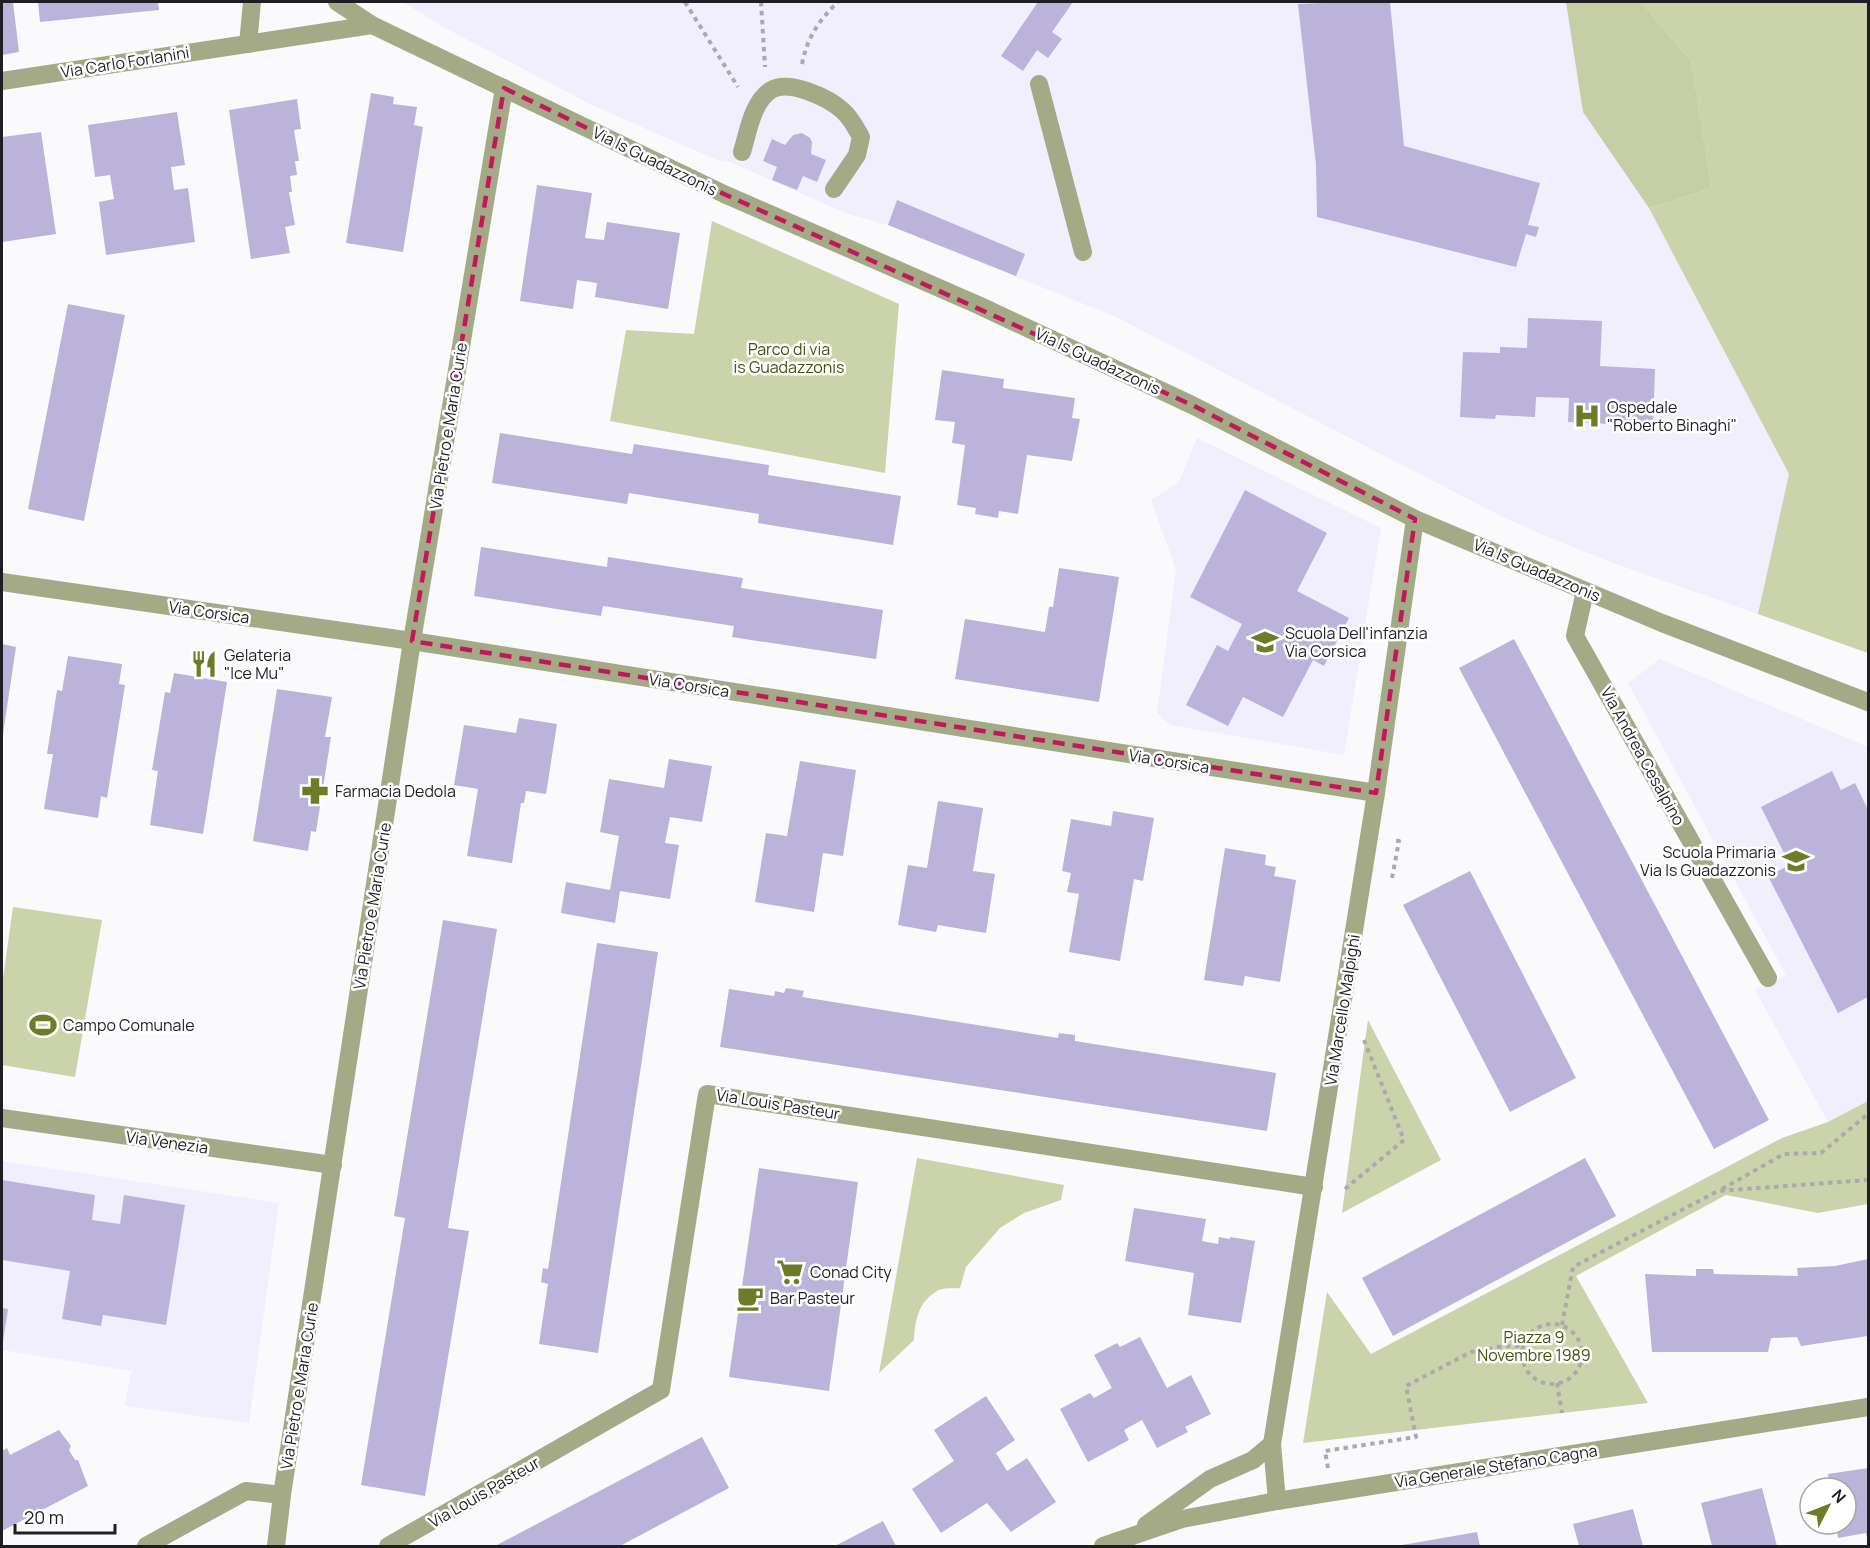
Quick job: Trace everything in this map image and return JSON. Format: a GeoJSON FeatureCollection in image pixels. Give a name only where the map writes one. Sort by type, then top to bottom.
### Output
{"type":"FeatureCollection","features":[{"type":"Feature","properties":{"kind":"street"},"geometry":{"type":"LineString","coordinates":[[248,44],[252,2]]}},
{"type":"Feature","properties":{"kind":"street","name":"Via Is Guadazzonis"},"geometry":{"type":"LineString","coordinates":[[337,2],[372,25],[724,194],[978,305],[1192,405],[1415,519],[1585,591],[1869,702]]}},
{"type":"Feature","properties":{"kind":"street","name":"Via Carlo Forlanini"},"geometry":{"type":"LineString","coordinates":[[2,81],[372,25]]}},
{"type":"Feature","properties":{"kind":"street"},"geometry":{"type":"LineString","coordinates":[[1039,84],[1083,252]]}},
{"type":"Feature","properties":{"kind":"street"},"geometry":{"type":"LineString","coordinates":[[742,152],[754,113],[761,100],[771,90],[783,87],[798,88],[828,100],[843,111],[861,137],[857,155],[834,189]]}},
{"type":"Feature","properties":{"kind":"street","name":"Via Pietro e Maria Curie"},"geometry":{"type":"LineString","coordinates":[[276,1546],[412,641],[504,88]]}},
{"type":"Feature","properties":{"kind":"street","name":"Via Marcello Malpighi"},"geometry":{"type":"LineString","coordinates":[[1277,1501],[1272,1443],[1376,793],[1415,519]]}},
{"type":"Feature","properties":{"kind":"street","name":"Via Corsica"},"geometry":{"type":"LineString","coordinates":[[2,582],[412,641],[1376,793]]}},
{"type":"Feature","properties":{"kind":"street","name":"Via Andrea Cesalpino"},"geometry":{"type":"LineString","coordinates":[[1585,591],[1575,636],[1768,978]]}},
{"type":"Feature","properties":{"kind":"street","name":"Via Louis Pasteur"},"geometry":{"type":"LineString","coordinates":[[387,1546],[661,1390],[707,1094],[1314,1187]]}},
{"type":"Feature","properties":{"kind":"street","name":"Via Venezia"},"geometry":{"type":"LineString","coordinates":[[2,1118],[333,1165]]}},
{"type":"Feature","properties":{"kind":"street","name":"Via Generale Stefano Cagna"},"geometry":{"type":"LineString","coordinates":[[1103,1546],[1182,1519],[1277,1501],[1869,1407]]}},
{"type":"Feature","properties":{"kind":"street","name":"Via Generale Stefano Cagna"},"geometry":{"type":"LineString","coordinates":[[1128,1538],[1210,1479],[1253,1460],[1272,1443]]}},
{"type":"Feature","properties":{"kind":"street"},"geometry":{"type":"LineString","coordinates":[[146,1546],[246,1491],[282,1495]]}},
{"type":"Feature","properties":{"kind":"path"},"geometry":{"type":"LineString","coordinates":[[684,2],[754,113]]}},
{"type":"Feature","properties":{"kind":"path"},"geometry":{"type":"LineString","coordinates":[[761,2],[763,62],[771,90]]}},
{"type":"Feature","properties":{"kind":"path"},"geometry":{"type":"LineString","coordinates":[[798,88],[805,47],[821,18],[838,2]]}},
{"type":"Feature","properties":{"kind":"path"},"geometry":{"type":"LineString","coordinates":[[1369,836],[1400,841],[1390,887]]}},
{"type":"Feature","properties":{"kind":"path"},"geometry":{"type":"LineString","coordinates":[[1345,1189],[1404,1140],[1365,1041],[1358,1036]]}},
{"type":"Feature","properties":{"kind":"path"},"geometry":{"type":"LineString","coordinates":[[1562,1325],[1573,1267],[1719,1191],[1784,1154],[1821,1153],[1869,1114]]}},
{"type":"Feature","properties":{"kind":"path"},"geometry":{"type":"LineString","coordinates":[[1719,1191],[1869,1180]]}},
{"type":"Feature","properties":{"kind":"path"},"geometry":{"type":"LineString","coordinates":[[1552,1324],[1562,1325],[1578,1337],[1582,1357],[1580,1366],[1566,1380],[1547,1383],[1530,1374],[1525,1366],[1523,1346],[1527,1337],[1534,1330],[1552,1324]]}},
{"type":"Feature","properties":{"kind":"path"},"geometry":{"type":"LineString","coordinates":[[1333,1492],[1325,1451],[1416,1437],[1406,1386],[1471,1352],[1504,1346],[1523,1346]]}},
{"type":"Feature","properties":{"kind":"path"},"geometry":{"type":"LineString","coordinates":[[1557,1383],[1562,1413]]}},
{"type":"Feature","properties":{"kind":"highlighted area"},"geometry":{"type":"Polygon","coordinates":[[[504,88],[724,194],[1192,405],[1415,519],[1376,793],[412,641],[504,88]]]}},
{"type":"Feature","properties":{"kind":"shaded area","name":"Ospedale \"Roberto Binaghi\""},"geometry":{"type":"Polygon","coordinates":[[[403,2],[1868,2],[1868,653],[1605,560],[1541,534],[1497,514],[1116,317],[888,225],[845,213],[730,162],[717,160],[594,106],[445,28],[403,2]]]}},
{"type":"Feature","properties":{"kind":"shaded area","name":"Scuola Dell'infanzia Via Corsica"},"geometry":{"type":"Polygon","coordinates":[[[1197,438],[1381,528],[1344,755],[1170,725],[1157,713],[1176,570],[1151,500],[1179,482],[1197,438]]]}},
{"type":"Feature","properties":{"kind":"shaded area","name":"Scuola Primaria Via Is Guadazzonis"},"geometry":{"type":"Polygon","coordinates":[[[1660,659],[1868,747],[1868,1101],[1828,1122],[1755,990],[1786,975],[1628,683],[1660,659]]]}},
{"type":"Feature","properties":{"kind":"shaded area"},"geometry":{"type":"Polygon","coordinates":[[[2,1161],[279,1203],[249,1423],[125,1406],[131,1371],[2,1350],[2,1161]]]}},
{"type":"Feature","properties":{"kind":"green space"},"geometry":{"type":"Polygon","coordinates":[[[1566,2],[1641,2],[1691,61],[1712,188],[1649,208],[1583,112],[1566,2]]]}},
{"type":"Feature","properties":{"kind":"green space"},"geometry":{"type":"Polygon","coordinates":[[[1641,2],[1868,2],[1868,653],[1758,614],[1789,474],[1649,208],[1712,188],[1691,61],[1641,2]]]}},
{"type":"Feature","properties":{"kind":"green space","name":"Parco di via is Guadazzonis"},"geometry":{"type":"Polygon","coordinates":[[[712,221],[899,304],[885,473],[610,421],[626,330],[694,334],[712,221]]]}},
{"type":"Feature","properties":{"kind":"green space","name":"Campo Comunale"},"geometry":{"type":"Polygon","coordinates":[[[13,907],[102,920],[75,1077],[2,1065],[2,985],[13,907]]]}},
{"type":"Feature","properties":{"kind":"green space"},"geometry":{"type":"Polygon","coordinates":[[[1368,1020],[1441,1160],[1342,1213],[1365,1041],[1368,1020]]]}},
{"type":"Feature","properties":{"kind":"green space","name":"Piazza 9 Novembre 1989"},"geometry":{"type":"Polygon","coordinates":[[[1868,1101],[1868,1204],[1818,1213],[1726,1195],[1576,1276],[1648,1403],[1303,1443],[1327,1292],[1371,1354],[1782,1138],[1828,1122],[1868,1101]]]}},
{"type":"Feature","properties":{"kind":"green space"},"geometry":{"type":"Polygon","coordinates":[[[917,1158],[1064,1185],[1061,1200],[1024,1213],[1000,1228],[966,1267],[960,1288],[939,1290],[931,1295],[919,1312],[914,1340],[879,1373],[917,1158]]]}},
{"type":"Feature","properties":{"kind":"building"},"geometry":{"type":"Polygon","coordinates":[[[2,2],[13,2],[19,52],[2,55],[2,2]]]}},
{"type":"Feature","properties":{"kind":"building"},"geometry":{"type":"Polygon","coordinates":[[[38,2],[158,2],[159,10],[40,22],[38,2]]]}},
{"type":"Feature","properties":{"kind":"building"},"geometry":{"type":"Polygon","coordinates":[[[1038,2],[1073,2],[1052,32],[1062,39],[1048,58],[1037,50],[1023,71],[1001,56],[1038,2]]]}},
{"type":"Feature","properties":{"kind":"building"},"geometry":{"type":"Polygon","coordinates":[[[1390,2],[1404,146],[1540,183],[1528,225],[1539,227],[1536,237],[1526,234],[1516,267],[1317,217],[1316,165],[1298,4],[1390,2]]]}},
{"type":"Feature","properties":{"kind":"building"},"geometry":{"type":"Polygon","coordinates":[[[371,93],[394,97],[393,104],[417,107],[414,125],[423,127],[403,252],[346,243],[371,93]]]}},
{"type":"Feature","properties":{"kind":"building"},"geometry":{"type":"Polygon","coordinates":[[[297,99],[301,129],[294,130],[299,161],[295,161],[297,175],[290,176],[292,192],[289,192],[295,225],[285,227],[290,253],[251,259],[229,110],[297,99]]]}},
{"type":"Feature","properties":{"kind":"building"},"geometry":{"type":"Polygon","coordinates":[[[177,112],[185,165],[171,167],[174,190],[188,188],[195,242],[106,255],[99,202],[114,199],[110,175],[95,177],[88,125],[177,112]]]}},
{"type":"Feature","properties":{"kind":"building"},"geometry":{"type":"Polygon","coordinates":[[[41,132],[56,234],[2,242],[2,137],[41,132]]]}},
{"type":"Feature","properties":{"kind":"building"},"geometry":{"type":"Polygon","coordinates":[[[802,133],[812,142],[811,154],[826,160],[817,182],[803,176],[797,190],[772,180],[777,167],[763,161],[772,139],[785,145],[793,135],[802,133]]]}},
{"type":"Feature","properties":{"kind":"building"},"geometry":{"type":"Polygon","coordinates":[[[537,185],[592,193],[585,238],[604,240],[607,222],[680,233],[668,309],[595,297],[597,283],[577,280],[573,309],[520,301],[537,185]]]}},
{"type":"Feature","properties":{"kind":"building"},"geometry":{"type":"Polygon","coordinates":[[[897,200],[1025,254],[1016,276],[888,225],[897,200]]]}},
{"type":"Feature","properties":{"kind":"building"},"geometry":{"type":"Polygon","coordinates":[[[68,304],[125,315],[84,521],[28,509],[68,304]]]}},
{"type":"Feature","properties":{"kind":"building"},"geometry":{"type":"Polygon","coordinates":[[[1528,318],[1602,321],[1600,366],[1655,369],[1653,426],[1568,422],[1569,398],[1536,397],[1535,417],[1496,415],[1495,419],[1460,417],[1463,352],[1500,353],[1500,347],[1527,348],[1528,318]]]}},
{"type":"Feature","properties":{"kind":"building"},"geometry":{"type":"Polygon","coordinates":[[[942,370],[1004,379],[1003,388],[1075,398],[1072,418],[1080,419],[1072,461],[1027,455],[1018,514],[999,511],[998,518],[975,514],[976,508],[957,505],[965,445],[952,443],[955,422],[935,420],[942,370]]]}},
{"type":"Feature","properties":{"kind":"building"},"geometry":{"type":"Polygon","coordinates":[[[500,433],[632,454],[634,444],[769,465],[768,475],[901,496],[893,545],[758,523],[759,514],[629,493],[627,504],[492,483],[500,433]]]}},
{"type":"Feature","properties":{"kind":"building"},"geometry":{"type":"Polygon","coordinates":[[[1245,490],[1327,533],[1297,591],[1349,618],[1324,666],[1313,660],[1283,717],[1243,697],[1228,726],[1186,705],[1217,645],[1228,651],[1242,624],[1190,597],[1245,490]]]}},
{"type":"Feature","properties":{"kind":"building"},"geometry":{"type":"Polygon","coordinates":[[[481,547],[607,567],[608,557],[743,578],[741,588],[883,610],[876,659],[732,637],[734,626],[603,606],[601,616],[474,596],[481,547]]]}},
{"type":"Feature","properties":{"kind":"building"},"geometry":{"type":"Polygon","coordinates":[[[1059,568],[1119,577],[1099,702],[955,679],[965,619],[1045,632],[1049,607],[1053,607],[1059,568]]]}},
{"type":"Feature","properties":{"kind":"building"},"geometry":{"type":"Polygon","coordinates":[[[1514,639],[1769,1120],[1714,1149],[1459,668],[1514,639]]]}},
{"type":"Feature","properties":{"kind":"building"},"geometry":{"type":"Polygon","coordinates":[[[2,644],[16,647],[3,734],[2,734],[2,644]]]}},
{"type":"Feature","properties":{"kind":"building"},"geometry":{"type":"Polygon","coordinates":[[[68,656],[122,664],[119,684],[125,685],[107,798],[101,796],[98,818],[44,809],[53,754],[47,754],[57,690],[62,691],[68,656]]]}},
{"type":"Feature","properties":{"kind":"building"},"geometry":{"type":"Polygon","coordinates":[[[174,673],[227,682],[203,834],[150,825],[158,771],[152,770],[165,692],[170,693],[174,673]]]}},
{"type":"Feature","properties":{"kind":"building"},"geometry":{"type":"Polygon","coordinates":[[[277,689],[332,697],[325,737],[331,737],[316,832],[311,831],[308,851],[253,841],[277,689]]]}},
{"type":"Feature","properties":{"kind":"building"},"geometry":{"type":"Polygon","coordinates":[[[519,718],[557,724],[546,794],[526,791],[524,803],[521,803],[512,863],[467,856],[478,789],[454,785],[464,725],[516,733],[519,718]]]}},
{"type":"Feature","properties":{"kind":"building"},"geometry":{"type":"Polygon","coordinates":[[[669,759],[712,766],[702,822],[670,817],[665,843],[679,845],[670,899],[620,891],[615,923],[561,913],[566,882],[610,890],[619,836],[600,832],[609,779],[664,788],[669,759]]]}},
{"type":"Feature","properties":{"kind":"building"},"geometry":{"type":"Polygon","coordinates":[[[800,761],[856,770],[843,856],[823,853],[814,912],[755,902],[766,833],[787,836],[800,761]]]}},
{"type":"Feature","properties":{"kind":"building"},"geometry":{"type":"Polygon","coordinates":[[[1832,771],[1841,790],[1855,783],[1868,810],[1868,997],[1838,1013],[1768,876],[1790,865],[1761,807],[1832,771]]]}},
{"type":"Feature","properties":{"kind":"building"},"geometry":{"type":"Polygon","coordinates":[[[938,801],[983,808],[973,871],[995,874],[986,933],[938,925],[936,932],[898,925],[908,865],[927,868],[938,801]]]}},
{"type":"Feature","properties":{"kind":"building"},"geometry":{"type":"Polygon","coordinates":[[[1113,811],[1154,818],[1143,881],[1134,879],[1120,961],[1069,952],[1079,894],[1067,892],[1071,873],[1062,871],[1071,819],[1111,826],[1113,811]]]}},
{"type":"Feature","properties":{"kind":"building"},"geometry":{"type":"Polygon","coordinates":[[[1225,848],[1266,855],[1265,865],[1276,867],[1274,876],[1296,880],[1280,982],[1245,976],[1243,986],[1204,980],[1225,848]]]}},
{"type":"Feature","properties":{"kind":"building"},"geometry":{"type":"Polygon","coordinates":[[[1470,871],[1576,1078],[1510,1112],[1403,905],[1470,871]]]}},
{"type":"Feature","properties":{"kind":"building"},"geometry":{"type":"Polygon","coordinates":[[[443,920],[497,929],[448,1228],[469,1231],[425,1496],[361,1485],[405,1218],[394,1216],[443,920]]]}},
{"type":"Feature","properties":{"kind":"building"},"geometry":{"type":"Polygon","coordinates":[[[597,943],[658,952],[598,1353],[539,1344],[548,1284],[541,1282],[543,1268],[548,1269],[597,943]]]}},
{"type":"Feature","properties":{"kind":"building"},"geometry":{"type":"Polygon","coordinates":[[[786,988],[804,991],[802,997],[1058,1038],[1059,1033],[1075,1035],[1075,1041],[1276,1073],[1267,1131],[720,1047],[729,989],[774,996],[775,991],[784,993],[786,988]]]}},
{"type":"Feature","properties":{"kind":"building"},"geometry":{"type":"Polygon","coordinates":[[[1585,1158],[1616,1216],[1393,1336],[1362,1278],[1585,1158]]]}},
{"type":"Feature","properties":{"kind":"building"},"geometry":{"type":"Polygon","coordinates":[[[759,1168],[858,1182],[829,1391],[729,1377],[759,1168]]]}},
{"type":"Feature","properties":{"kind":"building"},"geometry":{"type":"Polygon","coordinates":[[[2,1180],[95,1195],[92,1220],[120,1224],[124,1195],[185,1205],[166,1325],[103,1315],[101,1326],[62,1319],[70,1271],[2,1260],[2,1180]]]}},
{"type":"Feature","properties":{"kind":"building"},"geometry":{"type":"Polygon","coordinates":[[[1134,1208],[1206,1219],[1202,1241],[1218,1244],[1219,1237],[1230,1239],[1230,1237],[1255,1241],[1241,1323],[1188,1315],[1194,1273],[1125,1261],[1134,1208]]]}},
{"type":"Feature","properties":{"kind":"building"},"geometry":{"type":"Polygon","coordinates":[[[1868,1259],[1868,1336],[1801,1346],[1797,1337],[1771,1338],[1768,1352],[1652,1352],[1645,1274],[1696,1276],[1696,1269],[1713,1269],[1714,1274],[1798,1276],[1797,1268],[1835,1266],[1868,1259]]]}},
{"type":"Feature","properties":{"kind":"building"},"geometry":{"type":"Polygon","coordinates":[[[2,1308],[8,1309],[3,1341],[2,1341],[2,1308]]]}},
{"type":"Feature","properties":{"kind":"building"},"geometry":{"type":"Polygon","coordinates":[[[1140,1337],[1167,1388],[1191,1375],[1211,1414],[1185,1427],[1188,1432],[1157,1448],[1142,1420],[1124,1430],[1129,1440],[1088,1462],[1060,1409],[1090,1393],[1094,1398],[1112,1388],[1094,1355],[1117,1343],[1120,1347],[1140,1337]]]}},
{"type":"Feature","properties":{"kind":"building"},"geometry":{"type":"Polygon","coordinates":[[[986,1396],[1015,1440],[996,1453],[1007,1471],[1027,1458],[1056,1502],[1011,1532],[987,1503],[941,1533],[912,1489],[954,1461],[934,1430],[986,1396]]]}},
{"type":"Feature","properties":{"kind":"building"},"geometry":{"type":"Polygon","coordinates":[[[59,1430],[71,1446],[69,1450],[75,1460],[78,1460],[88,1486],[2,1531],[2,1451],[7,1448],[10,1455],[59,1430]]]}},
{"type":"Feature","properties":{"kind":"building"},"geometry":{"type":"Polygon","coordinates":[[[702,1437],[729,1488],[620,1546],[495,1546],[702,1437]]]}},
{"type":"Feature","properties":{"kind":"building"},"geometry":{"type":"Polygon","coordinates":[[[1868,1468],[1868,1542],[1866,1533],[1858,1534],[1858,1476],[1828,1476],[1828,1474],[1868,1468]]]}},
{"type":"Feature","properties":{"kind":"building"},"geometry":{"type":"Polygon","coordinates":[[[1762,1488],[1777,1546],[1712,1546],[1701,1503],[1762,1488]]]}},
{"type":"Feature","properties":{"kind":"building"},"geometry":{"type":"Polygon","coordinates":[[[1633,1509],[1643,1546],[1579,1546],[1573,1524],[1633,1509]]]}},
{"type":"Feature","properties":{"kind":"building"},"geometry":{"type":"Polygon","coordinates":[[[883,1521],[896,1546],[835,1546],[883,1521]]]}},
{"type":"Feature","properties":{"kind":"building"},"geometry":{"type":"Polygon","coordinates":[[[1477,1532],[1480,1546],[1402,1546],[1402,1545],[1477,1532]]]}},
{"type":"Feature","properties":{"kind":"place","name":"Ospedale \"Roberto Binaghi\""},"geometry":{"type":"Point","coordinates":[1587,416]}},
{"type":"Feature","properties":{"kind":"place","name":"Scuola Dell'infanzia Via Corsica"},"geometry":{"type":"Point","coordinates":[1265,642]}},
{"type":"Feature","properties":{"kind":"place","name":"Gelateria \"Ice Mu\""},"geometry":{"type":"Point","coordinates":[204,664]}},
{"type":"Feature","properties":{"kind":"place","name":"Farmacia Dedola"},"geometry":{"type":"Point","coordinates":[315,791]}},
{"type":"Feature","properties":{"kind":"place","name":"Scuola Primaria Via Is Guadazzonis"},"geometry":{"type":"Point","coordinates":[1796,861]}},
{"type":"Feature","properties":{"kind":"place","name":"Campo Comunale"},"geometry":{"type":"Point","coordinates":[43,1025]}},
{"type":"Feature","properties":{"kind":"place","name":"Conad City"},"geometry":{"type":"Point","coordinates":[790,1272]}},
{"type":"Feature","properties":{"kind":"place","name":"Bar Pasteur"},"geometry":{"type":"Point","coordinates":[750,1298]}}]}
